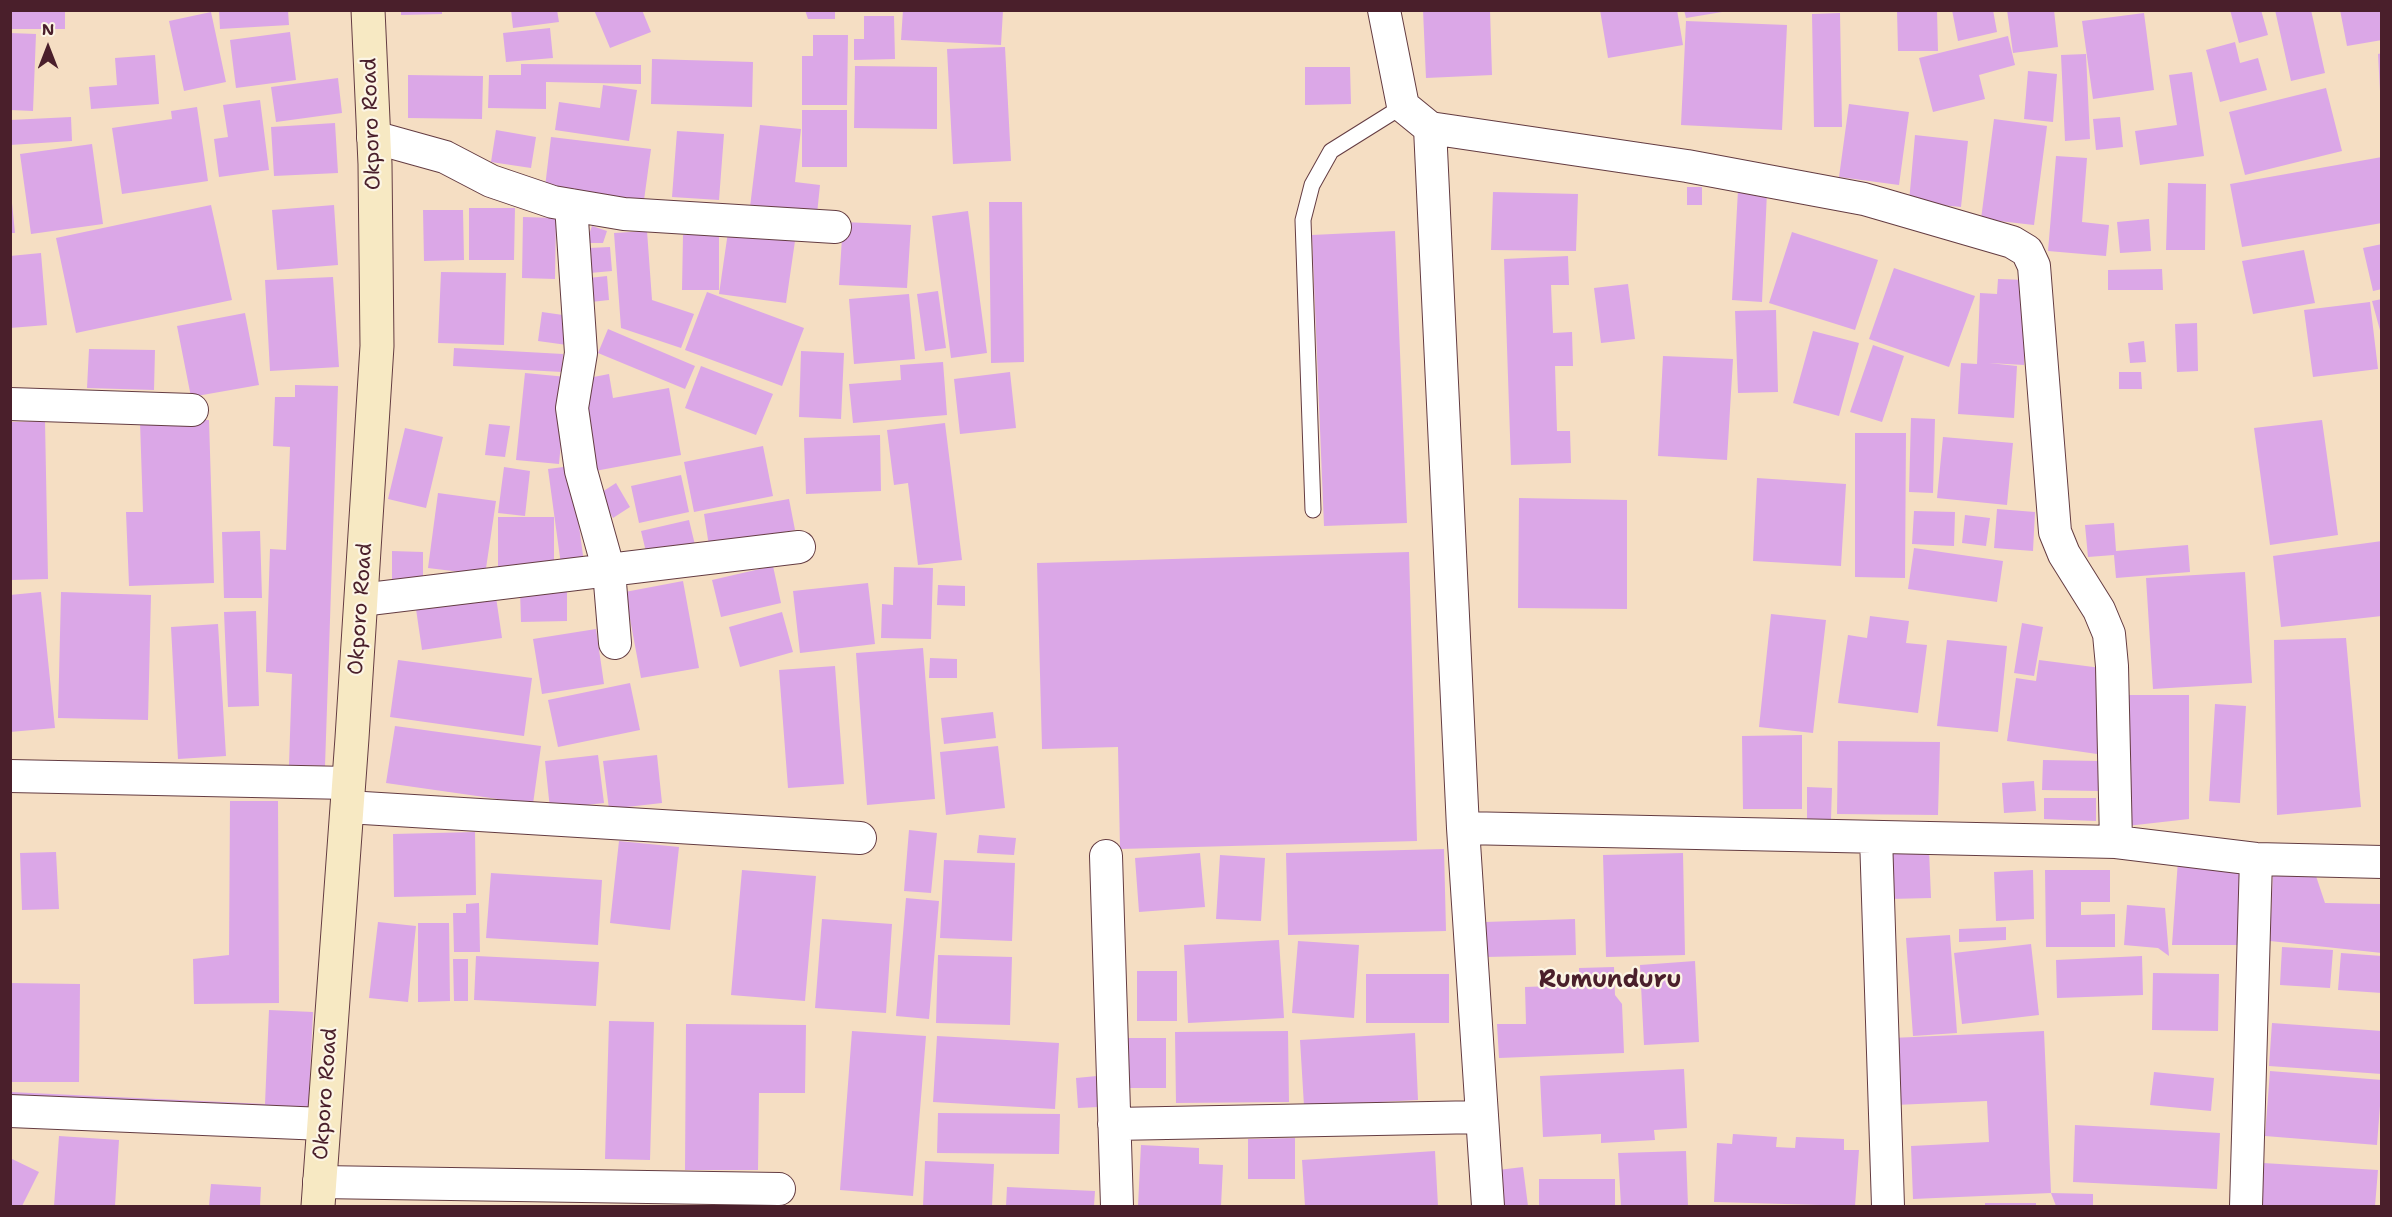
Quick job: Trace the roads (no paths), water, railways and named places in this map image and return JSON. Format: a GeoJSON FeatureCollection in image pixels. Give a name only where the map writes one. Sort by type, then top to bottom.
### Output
{"type":"FeatureCollection","features":[{"type":"Feature","properties":{"kind":"main road","name":"Okporo Road"},"geometry":{"type":"LineString","coordinates":[[318,1194],[348,795],[376,346],[374,138],[368,10]]}},
{"type":"Feature","properties":{"kind":"street"},"geometry":{"type":"LineString","coordinates":[[1383,10],[1403,106],[1430,128],[1687,166],[1864,199],[2012,242],[2027,251],[2034,266],[2055,532],[2064,554],[2099,610],[2109,634],[2112,666],[2116,842]]}},
{"type":"Feature","properties":{"kind":"street"},"geometry":{"type":"LineString","coordinates":[[1430,128],[1463,828],[1488,1206]]}},
{"type":"Feature","properties":{"kind":"street"},"geometry":{"type":"LineString","coordinates":[[374,138],[445,158],[491,181],[553,202],[624,214],[835,227]]}},
{"type":"Feature","properties":{"kind":"street"},"geometry":{"type":"LineString","coordinates":[[571,205],[581,353],[572,408],[581,471],[609,571],[615,643]]}},
{"type":"Feature","properties":{"kind":"street"},"geometry":{"type":"LineString","coordinates":[[10,404],[192,410]]}},
{"type":"Feature","properties":{"kind":"street"},"geometry":{"type":"LineString","coordinates":[[361,600],[799,547]]}},
{"type":"Feature","properties":{"kind":"street"},"geometry":{"type":"LineString","coordinates":[[10,776],[348,795],[860,838]]}},
{"type":"Feature","properties":{"kind":"street"},"geometry":{"type":"LineString","coordinates":[[1463,828],[2116,842],[2256,860],[2382,862]]}},
{"type":"Feature","properties":{"kind":"street"},"geometry":{"type":"LineString","coordinates":[[1876,837],[1888,1206]]}},
{"type":"Feature","properties":{"kind":"street"},"geometry":{"type":"LineString","coordinates":[[1106,856],[1117,1206]]}},
{"type":"Feature","properties":{"kind":"street"},"geometry":{"type":"LineString","coordinates":[[2246,1206],[2256,860]]}},
{"type":"Feature","properties":{"kind":"street"},"geometry":{"type":"LineString","coordinates":[[10,1111],[324,1124]]}},
{"type":"Feature","properties":{"kind":"street"},"geometry":{"type":"LineString","coordinates":[[1114,1124],[1482,1117]]}},
{"type":"Feature","properties":{"kind":"street"},"geometry":{"type":"LineString","coordinates":[[318,1194],[779,1189]]}},
{"type":"Feature","properties":{"kind":"lane"},"geometry":{"type":"LineString","coordinates":[[1313,510],[1303,220],[1312,185],[1331,151],[1403,106]]}},
{"type":"Feature","properties":{"kind":"district","name":"Rumunduru"},"geometry":{"type":"Point","coordinates":[1610,981]}}]}
